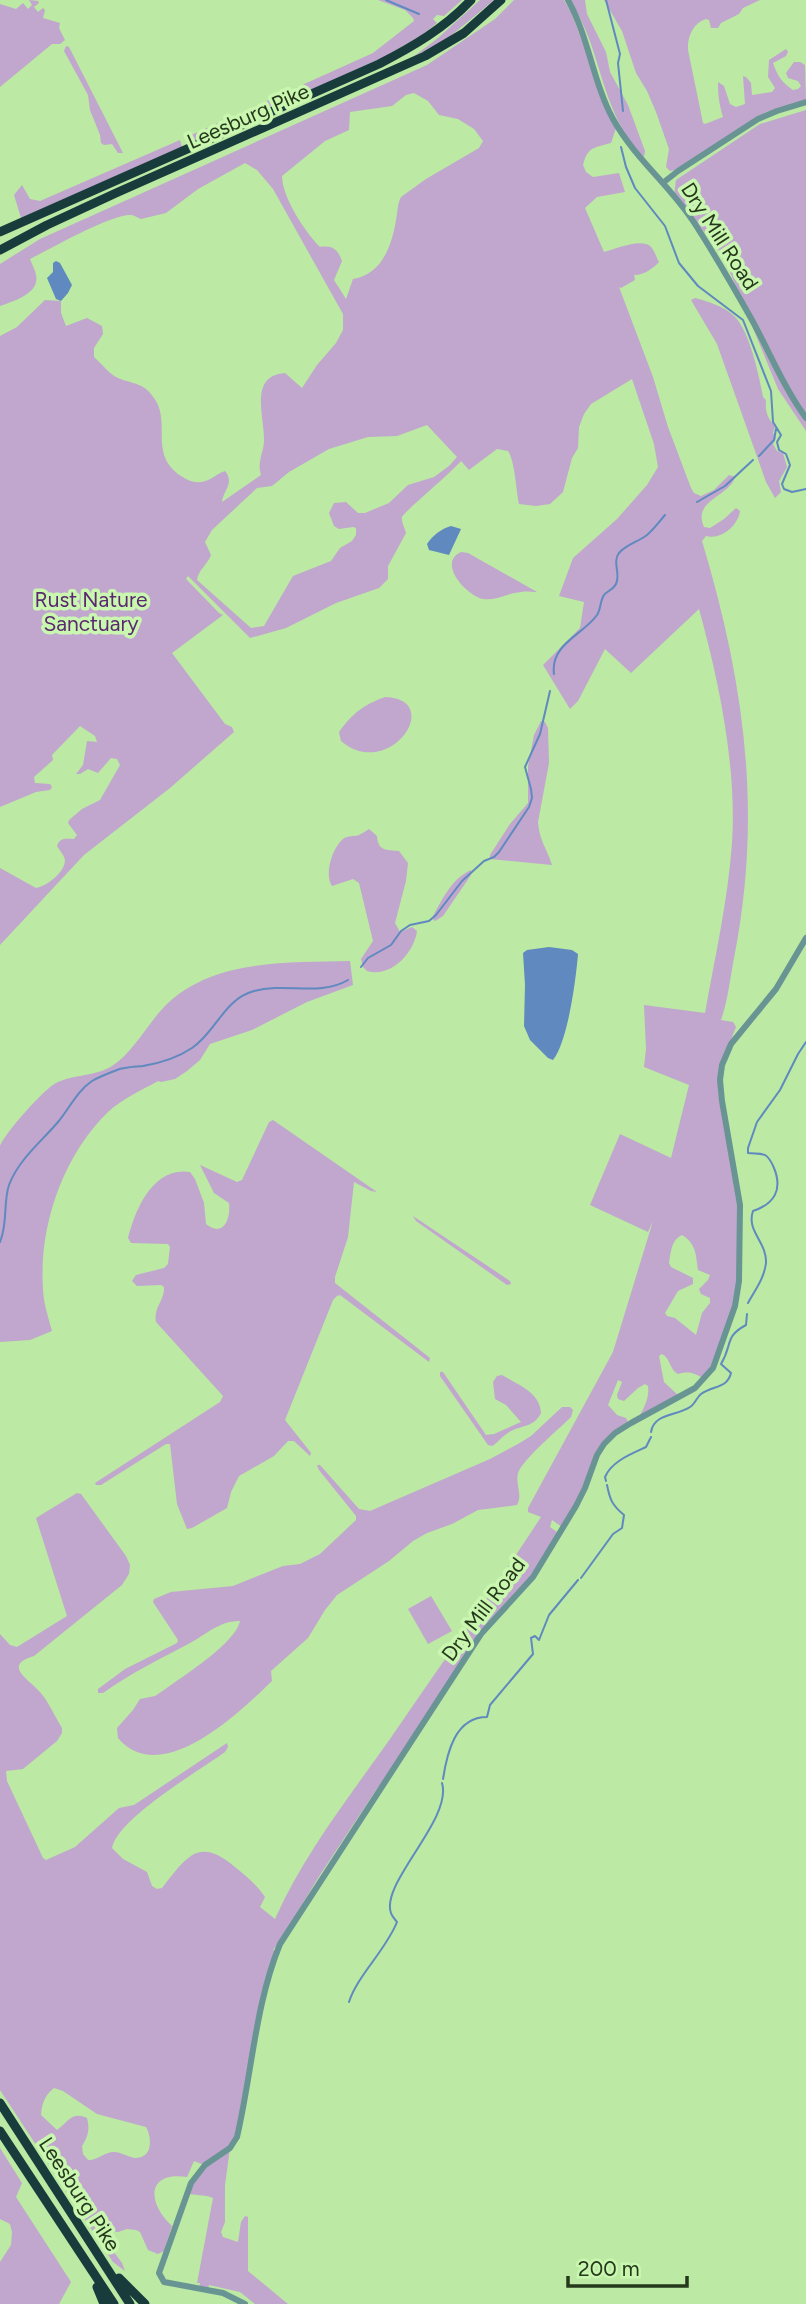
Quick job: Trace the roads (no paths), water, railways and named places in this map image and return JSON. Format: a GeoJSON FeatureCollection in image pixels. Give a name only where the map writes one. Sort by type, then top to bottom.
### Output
{"type":"FeatureCollection","features":[{"type":"Feature","properties":{"kind":"highway","name":"Leesburg Pike"},"geometry":{"type":"LineString","coordinates":[[0,232],[379,64],[425,38],[471,0]]}},
{"type":"Feature","properties":{"kind":"highway","name":"Leesburg Pike"},"geometry":{"type":"LineString","coordinates":[[0,250],[127,188],[416,60],[464,33],[501,0]]}},
{"type":"Feature","properties":{"kind":"highway","name":"Leesburg Pike"},"geometry":{"type":"LineString","coordinates":[[0,2103],[130,2304]]}},
{"type":"Feature","properties":{"kind":"highway","name":"Leesburg Pike"},"geometry":{"type":"LineString","coordinates":[[0,2131],[114,2304]]}},
{"type":"Feature","properties":{"kind":"highway"},"geometry":{"type":"LineString","coordinates":[[82,2229],[117,2277],[145,2304]]}},
{"type":"Feature","properties":{"kind":"highway"},"geometry":{"type":"LineString","coordinates":[[80,2254],[104,2304]]}},
{"type":"Feature","properties":{"kind":"street","name":"Dry Mill Road"},"geometry":{"type":"LineString","coordinates":[[568,0],[585,37],[613,118],[639,157],[664,182],[694,222],[751,318],[789,393],[806,418]]}},
{"type":"Feature","properties":{"kind":"street"},"geometry":{"type":"LineString","coordinates":[[664,182],[758,119],[806,102]]}},
{"type":"Feature","properties":{"kind":"street","name":"Dry Mill Road"},"geometry":{"type":"LineString","coordinates":[[245,2304],[230,2295],[163,2282],[159,2272],[191,2183],[205,2165],[230,2148],[237,2137],[264,1997],[280,1944],[481,1634],[533,1577],[585,1488],[604,1444],[631,1423],[695,1388],[713,1368],[735,1306],[739,1281],[740,1205],[722,1101],[722,1065],[731,1044],[776,989],[806,937]]}},
{"type":"Feature","properties":{"kind":"water"},"geometry":{"type":"Polygon","coordinates":[[[53,263],[60,263],[72,285],[61,301],[56,299],[47,278],[53,272],[53,263]]]}},
{"type":"Feature","properties":{"kind":"water"},"geometry":{"type":"Polygon","coordinates":[[[451,526],[461,529],[449,555],[429,550],[427,544],[432,538],[451,526]]]}},
{"type":"Feature","properties":{"kind":"water"},"geometry":{"type":"Polygon","coordinates":[[[549,947],[572,950],[578,954],[567,1025],[553,1060],[530,1040],[524,1026],[523,953],[549,947]]]}},
{"type":"Feature","properties":{"kind":"waterway"},"geometry":{"type":"LineString","coordinates":[[386,0],[419,14]]}},
{"type":"Feature","properties":{"kind":"waterway"},"geometry":{"type":"LineString","coordinates":[[606,0],[620,54],[618,63],[623,111]]}},
{"type":"Feature","properties":{"kind":"waterway"},"geometry":{"type":"LineString","coordinates":[[621,147],[635,188],[665,226],[679,263],[698,286],[743,320],[771,391],[773,422],[781,435],[777,442],[779,450],[786,454],[790,465],[782,484],[784,489],[792,492],[806,489]]}},
{"type":"Feature","properties":{"kind":"waterway"},"geometry":{"type":"LineString","coordinates":[[759,456],[774,440],[776,429]]}},
{"type":"Feature","properties":{"kind":"waterway"},"geometry":{"type":"LineString","coordinates":[[697,502],[725,486],[753,460]]}},
{"type":"Feature","properties":{"kind":"waterway"},"geometry":{"type":"LineString","coordinates":[[554,674],[554,664],[562,647],[591,622],[597,615],[604,595],[616,584],[616,560],[619,553],[647,535],[665,515]]}},
{"type":"Feature","properties":{"kind":"waterway"},"geometry":{"type":"LineString","coordinates":[[361,967],[368,958],[391,945],[401,931],[410,925],[429,921],[462,881],[484,861],[499,852],[529,807],[532,798],[525,767],[540,734],[550,691]]}},
{"type":"Feature","properties":{"kind":"waterway"},"geometry":{"type":"LineString","coordinates":[[0,1242],[7,1192],[13,1176],[24,1159],[92,1081],[120,1069],[156,1063],[186,1052],[208,1033],[235,1001],[254,991],[326,988],[348,980]]}},
{"type":"Feature","properties":{"kind":"waterway"},"geometry":{"type":"LineString","coordinates":[[748,1303],[766,1263],[752,1225],[753,1211],[771,1200],[777,1189],[777,1176],[770,1159],[763,1154],[748,1153],[748,1148],[757,1122],[780,1090],[806,1042]]}},
{"type":"Feature","properties":{"kind":"waterway"},"geometry":{"type":"LineString","coordinates":[[651,1432],[661,1418],[685,1410],[701,1394],[726,1382],[731,1373],[721,1364],[734,1333],[746,1325],[747,1314]]}},
{"type":"Feature","properties":{"kind":"waterway"},"geometry":{"type":"LineString","coordinates":[[606,1481],[605,1477],[612,1467],[646,1447],[651,1437]]}},
{"type":"Feature","properties":{"kind":"waterway"},"geometry":{"type":"LineString","coordinates":[[581,1578],[613,1534],[622,1528],[624,1515],[612,1502],[607,1485]]}},
{"type":"Feature","properties":{"kind":"waterway"},"geometry":{"type":"LineString","coordinates":[[443,1779],[454,1738],[467,1723],[487,1717],[490,1705],[533,1654],[531,1638],[535,1636],[539,1640],[549,1615],[578,1580]]}},
{"type":"Feature","properties":{"kind":"waterway"},"geometry":{"type":"LineString","coordinates":[[349,2002],[358,1982],[386,1943],[397,1922],[391,1913],[390,1900],[405,1868],[437,1814],[443,1798],[442,1783]]}},
{"type":"Feature","properties":{"kind":"park label","name":"Rust Nature Sanctuary"},"geometry":{"type":"Point","coordinates":[91,611]}}]}
